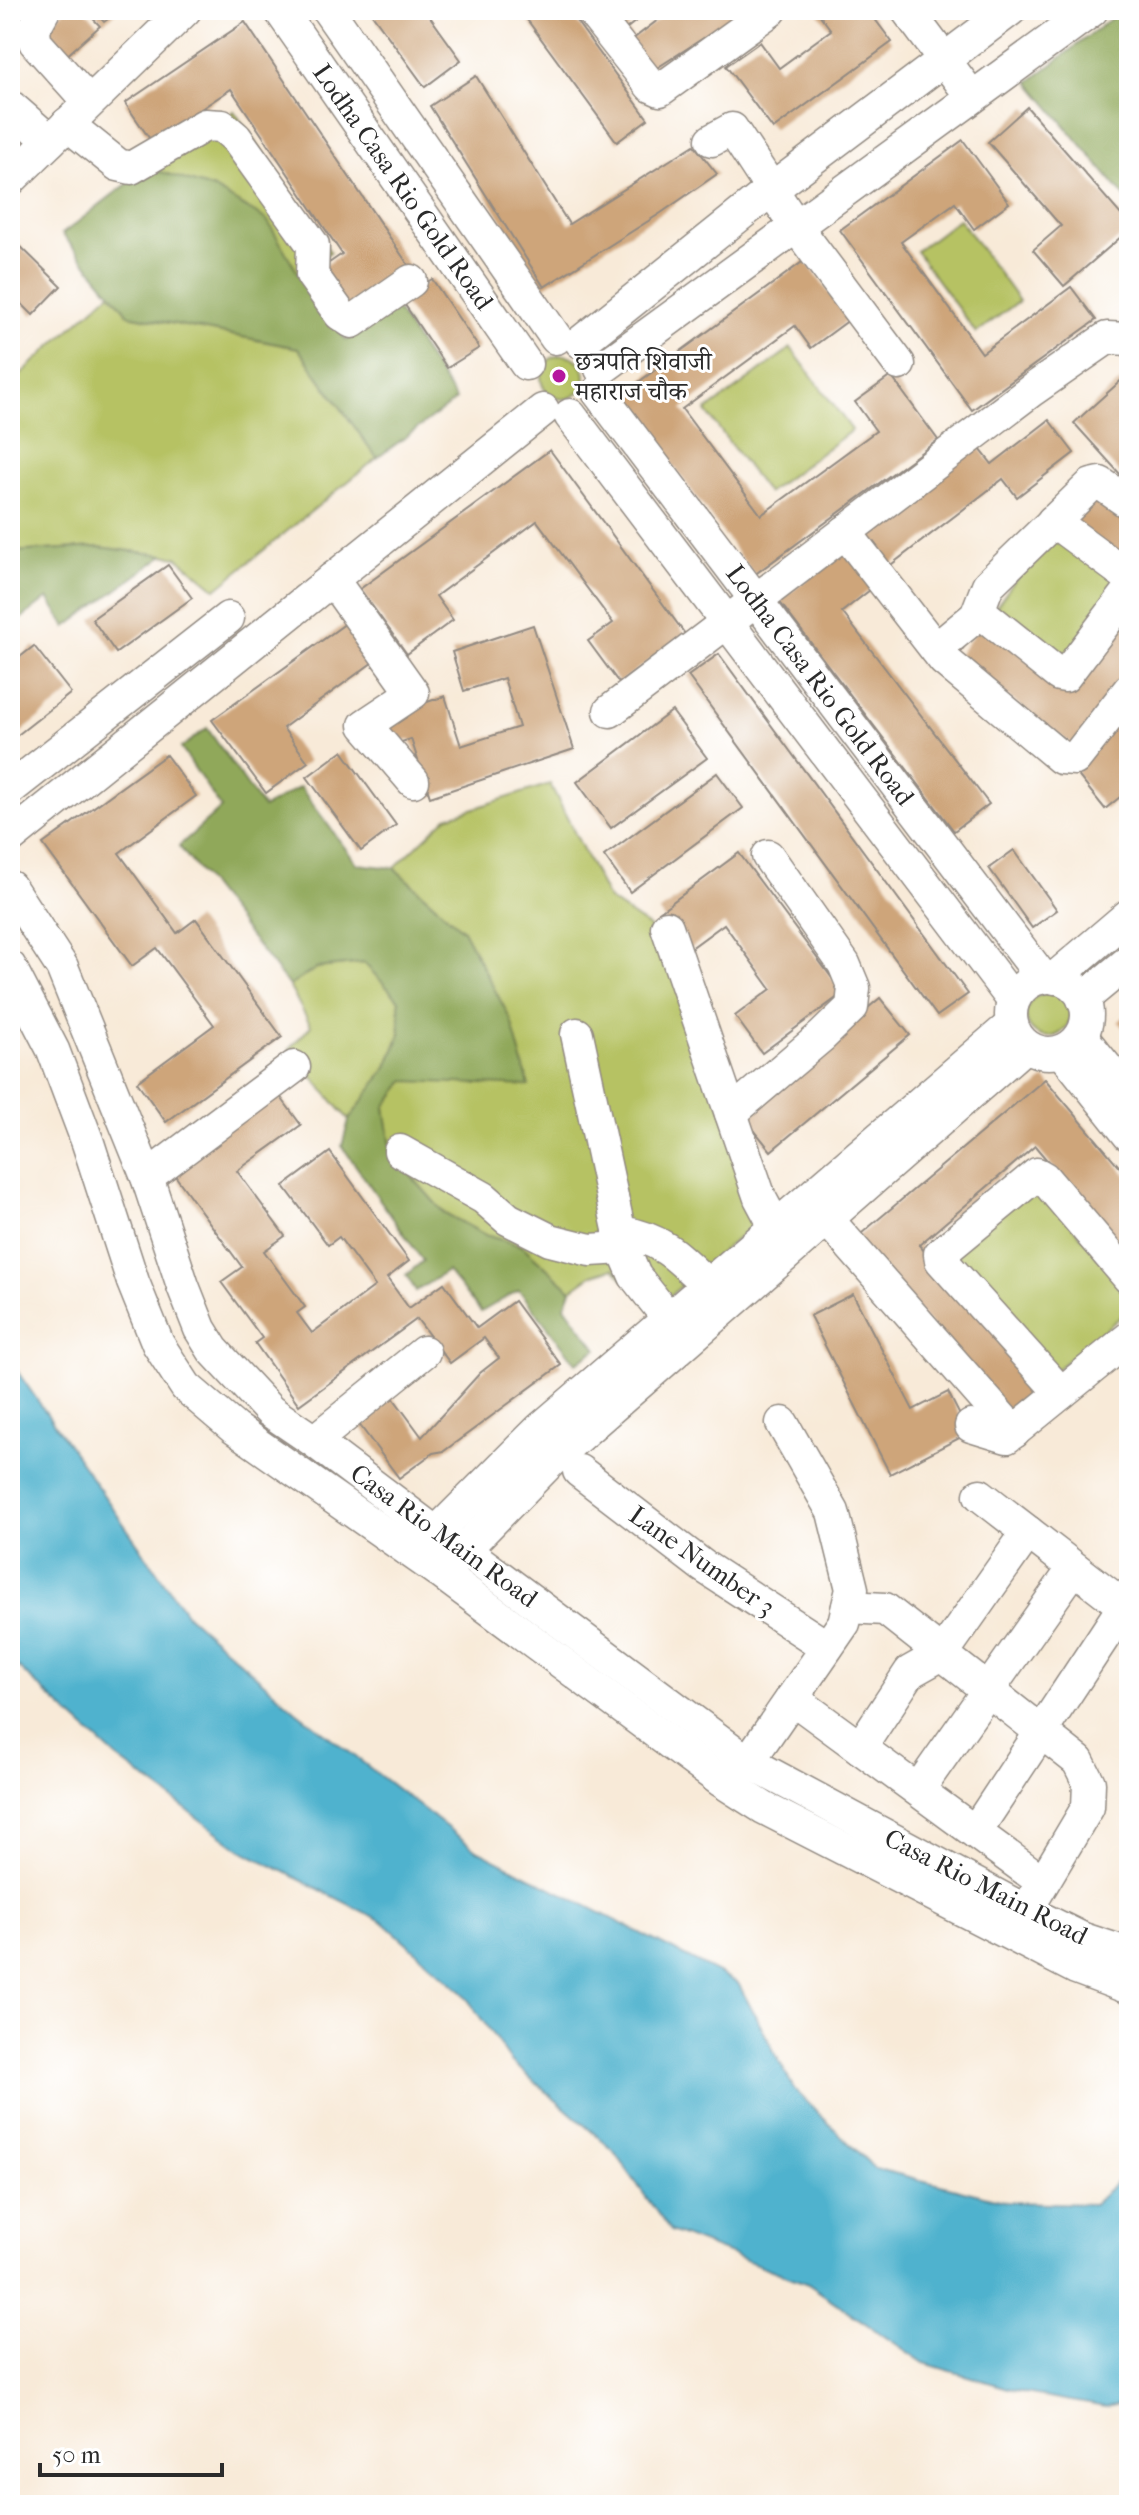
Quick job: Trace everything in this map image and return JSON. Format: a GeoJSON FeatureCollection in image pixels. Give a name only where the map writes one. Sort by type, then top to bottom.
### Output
{"type":"FeatureCollection","features":[{"type":"Feature","properties":{"kind":"street"},"geometry":{"type":"LineString","coordinates":[[44,10],[34,28],[35,42],[68,123]]}},
{"type":"Feature","properties":{"kind":"street"},"geometry":{"type":"LineString","coordinates":[[10,180],[185,10]]}},
{"type":"Feature","properties":{"kind":"street","name":"Lodha Casa Rio Gold Road"},"geometry":{"type":"LineString","coordinates":[[280,10],[526,364],[524,386],[529,398],[556,413],[727,622],[1017,1024]]}},
{"type":"Feature","properties":{"kind":"street","name":"Lodha Casa Rio Gold Road"},"geometry":{"type":"LineString","coordinates":[[328,10],[568,340],[592,350],[600,381],[756,600],[1049,977],[1067,981],[1083,999]]}},
{"type":"Feature","properties":{"kind":"street"},"geometry":{"type":"LineString","coordinates":[[591,10],[651,86],[660,90],[771,10]]}},
{"type":"Feature","properties":{"kind":"street"},"geometry":{"type":"LineString","coordinates":[[907,10],[972,97]]}},
{"type":"Feature","properties":{"kind":"street"},"geometry":{"type":"LineString","coordinates":[[526,364],[535,349],[568,340],[1010,10]]}},
{"type":"Feature","properties":{"kind":"street"},"geometry":{"type":"LineString","coordinates":[[10,838],[332,579],[556,413],[588,406],[600,381],[795,225],[972,97],[1048,22],[1092,10]]}},
{"type":"Feature","properties":{"kind":"street"},"geometry":{"type":"LineString","coordinates":[[10,106],[68,123],[118,165],[131,168],[205,125],[222,126],[236,138],[313,245],[312,275],[340,314],[352,322],[411,281]]}},
{"type":"Feature","properties":{"kind":"street"},"geometry":{"type":"LineString","coordinates":[[712,140],[732,129],[795,225],[899,364]]}},
{"type":"Feature","properties":{"kind":"street"},"geometry":{"type":"LineString","coordinates":[[610,711],[1032,390],[1107,338],[1129,339]]}},
{"type":"Feature","properties":{"kind":"street"},"geometry":{"type":"LineString","coordinates":[[936,649],[976,616],[988,585],[1091,485],[1100,483],[1129,503]]}},
{"type":"Feature","properties":{"kind":"street"},"geometry":{"type":"LineString","coordinates":[[1053,521],[1129,577]]}},
{"type":"Feature","properties":{"kind":"street"},"geometry":{"type":"LineString","coordinates":[[845,532],[944,660],[1061,758],[1075,759],[1129,690]]}},
{"type":"Feature","properties":{"kind":"street"},"geometry":{"type":"LineString","coordinates":[[332,579],[413,693],[365,725],[413,781]]}},
{"type":"Feature","properties":{"kind":"street"},"geometry":{"type":"LineString","coordinates":[[979,611],[1059,675],[1065,676],[1129,591]]}},
{"type":"Feature","properties":{"kind":"street"},"geometry":{"type":"LineString","coordinates":[[10,789],[228,618]]}},
{"type":"Feature","properties":{"kind":"street"},"geometry":{"type":"LineString","coordinates":[[731,1113],[852,1007],[854,988],[844,964],[768,856]]}},
{"type":"Feature","properties":{"kind":"street","name":"Casa Rio Main Road"},"geometry":{"type":"LineString","coordinates":[[10,887],[62,967],[147,1177],[200,1329],[213,1350],[270,1411],[436,1533],[464,1550],[748,1762],[1026,1911],[1083,1939],[1129,1954]]}},
{"type":"Feature","properties":{"kind":"street"},"geometry":{"type":"LineString","coordinates":[[784,1237],[827,1219],[1017,1024],[1020,990],[1049,977],[1129,915]]}},
{"type":"Feature","properties":{"kind":"street"},"geometry":{"type":"LineString","coordinates":[[667,927],[760,1198],[784,1237]]}},
{"type":"Feature","properties":{"kind":"street"},"geometry":{"type":"LineString","coordinates":[[1017,1024],[1049,1054],[1072,1044],[1087,1011],[1083,999],[1129,961]]}},
{"type":"Feature","properties":{"kind":"street","name":"Casa Rio Main Road"},"geometry":{"type":"LineString","coordinates":[[10,967],[53,1050],[88,1143],[133,1282],[158,1344],[186,1387],[234,1428],[441,1573],[720,1780],[764,1808],[1076,1968],[1129,1988]]}},
{"type":"Feature","properties":{"kind":"street"},"geometry":{"type":"LineString","coordinates":[[413,1556],[539,1430],[574,1420],[784,1237],[1017,1024]]}},
{"type":"Feature","properties":{"kind":"street"},"geometry":{"type":"LineString","coordinates":[[577,1034],[621,1240],[635,1276],[669,1319]]}},
{"type":"Feature","properties":{"kind":"street"},"geometry":{"type":"LineString","coordinates":[[1072,1044],[1129,1095]]}},
{"type":"Feature","properties":{"kind":"street"},"geometry":{"type":"LineString","coordinates":[[1072,1044],[1129,1135]]}},
{"type":"Feature","properties":{"kind":"street"},"geometry":{"type":"LineString","coordinates":[[147,1177],[294,1067]]}},
{"type":"Feature","properties":{"kind":"street"},"geometry":{"type":"LineString","coordinates":[[400,1151],[484,1198],[508,1219],[550,1240],[590,1250],[641,1235],[660,1243],[707,1285]]}},
{"type":"Feature","properties":{"kind":"street"},"geometry":{"type":"LineString","coordinates":[[1061,1393],[941,1260],[940,1254],[1037,1174],[1044,1178],[1129,1278]]}},
{"type":"Feature","properties":{"kind":"street"},"geometry":{"type":"LineString","coordinates":[[827,1219],[1014,1432]]}},
{"type":"Feature","properties":{"kind":"street"},"geometry":{"type":"LineString","coordinates":[[441,1573],[557,1455],[574,1420],[669,1319],[707,1285],[755,1262]]}},
{"type":"Feature","properties":{"kind":"street"},"geometry":{"type":"LineString","coordinates":[[971,1426],[1007,1437],[1129,1338]]}},
{"type":"Feature","properties":{"kind":"street"},"geometry":{"type":"LineString","coordinates":[[314,1441],[424,1352]]}},
{"type":"Feature","properties":{"kind":"street"},"geometry":{"type":"LineString","coordinates":[[748,1762],[844,1623],[852,1589],[833,1512],[782,1423]]}},
{"type":"Feature","properties":{"kind":"street","name":"Lane Number 3"},"geometry":{"type":"LineString","coordinates":[[579,1471],[703,1566],[827,1647]]}},
{"type":"Feature","properties":{"kind":"street"},"geometry":{"type":"LineString","coordinates":[[975,1832],[1126,1608],[980,1495]]}},
{"type":"Feature","properties":{"kind":"street"},"geometry":{"type":"LineString","coordinates":[[860,1748],[910,1672],[942,1654],[1028,1532]]}},
{"type":"Feature","properties":{"kind":"street"},"geometry":{"type":"LineString","coordinates":[[918,1790],[1074,1568]]}},
{"type":"Feature","properties":{"kind":"street"},"geometry":{"type":"LineString","coordinates":[[848,1607],[885,1609],[1078,1761],[1089,1783],[1088,1807],[1026,1911]]}},
{"type":"Feature","properties":{"kind":"street"},"geometry":{"type":"LineString","coordinates":[[792,1698],[1043,1882]]}},
{"type":"Feature","properties":{"kind":"green space"},"geometry":{"type":"Polygon","coordinates":[[[1122,10],[1129,10],[1129,202],[1029,82],[1122,10]]]}},
{"type":"Feature","properties":{"kind":"green space"},"geometry":{"type":"Polygon","coordinates":[[[234,111],[330,252],[298,273],[152,169],[234,111]]]}},
{"type":"Feature","properties":{"kind":"green space"},"geometry":{"type":"Polygon","coordinates":[[[152,169],[214,189],[267,220],[298,273],[346,340],[397,310],[456,400],[377,458],[298,348],[129,315],[62,234],[117,191],[152,169]]]}},
{"type":"Feature","properties":{"kind":"green space"},"geometry":{"type":"Polygon","coordinates":[[[959,219],[1019,301],[976,333],[916,251],[959,219]]]}},
{"type":"Feature","properties":{"kind":"green space"},"geometry":{"type":"Polygon","coordinates":[[[111,292],[129,315],[298,348],[377,458],[216,589],[177,557],[98,547],[10,552],[10,384],[111,292]]]}},
{"type":"Feature","properties":{"kind":"green space"},"geometry":{"type":"Polygon","coordinates":[[[791,348],[852,430],[767,493],[706,411],[791,348]]]}},
{"type":"Feature","properties":{"kind":"green space"},"geometry":{"type":"Polygon","coordinates":[[[563,355],[579,361],[585,377],[579,393],[563,399],[547,393],[541,377],[547,361],[563,355]]]}},
{"type":"Feature","properties":{"kind":"green space"},"geometry":{"type":"Polygon","coordinates":[[[1052,529],[1128,583],[1064,667],[995,608],[1052,529]]]}},
{"type":"Feature","properties":{"kind":"green space"},"geometry":{"type":"Polygon","coordinates":[[[98,547],[164,555],[66,627],[48,598],[10,627],[10,552],[98,547]]]}},
{"type":"Feature","properties":{"kind":"green space"},"geometry":{"type":"Polygon","coordinates":[[[207,728],[263,808],[300,787],[357,864],[394,868],[463,930],[511,1020],[529,1086],[405,1081],[385,1107],[392,1154],[443,1212],[485,1235],[522,1246],[571,1290],[565,1306],[597,1349],[576,1363],[519,1290],[481,1312],[447,1271],[416,1291],[406,1275],[423,1261],[342,1146],[349,1120],[387,1067],[400,1035],[399,1000],[364,963],[317,968],[289,986],[179,846],[221,808],[181,748],[207,728]]]}},
{"type":"Feature","properties":{"kind":"green space"},"geometry":{"type":"Polygon","coordinates":[[[550,784],[608,899],[662,936],[760,1219],[652,1311],[614,1268],[592,1275],[571,1290],[522,1246],[485,1235],[443,1212],[392,1154],[385,1107],[405,1081],[463,930],[394,868],[447,817],[550,784]]]}},
{"type":"Feature","properties":{"kind":"green space"},"geometry":{"type":"Polygon","coordinates":[[[365,963],[399,1000],[400,1035],[387,1067],[349,1120],[289,1049],[311,1026],[289,986],[317,968],[365,963]]]}},
{"type":"Feature","properties":{"kind":"green space"},"geometry":{"type":"Polygon","coordinates":[[[1048,993],[1064,999],[1070,1015],[1064,1031],[1048,1037],[1032,1031],[1026,1015],[1032,999],[1048,993]]]}},
{"type":"Feature","properties":{"kind":"green space"},"geometry":{"type":"Polygon","coordinates":[[[1033,1178],[1129,1294],[1129,1310],[1052,1373],[948,1248],[1033,1178]]]}},
{"type":"Feature","properties":{"kind":"water"},"geometry":{"type":"Polygon","coordinates":[[[10,1361],[188,1616],[296,1711],[475,1849],[738,1983],[794,2089],[874,2168],[1007,2202],[1094,2204],[1129,2170],[1129,2402],[1106,2407],[1025,2393],[924,2363],[808,2284],[670,2231],[613,2150],[511,2061],[464,1994],[382,1921],[241,1850],[116,1757],[10,1660],[10,1361]]]}},
{"type":"Feature","properties":{"kind":"building"},"geometry":{"type":"Polygon","coordinates":[[[65,10],[85,10],[100,26],[64,58],[41,32],[65,10]]]}},
{"type":"Feature","properties":{"kind":"building"},"geometry":{"type":"Polygon","coordinates":[[[93,10],[120,10],[104,22],[93,10]]]}},
{"type":"Feature","properties":{"kind":"building"},"geometry":{"type":"Polygon","coordinates":[[[369,10],[425,10],[461,60],[425,87],[369,10]]]}},
{"type":"Feature","properties":{"kind":"building"},"geometry":{"type":"Polygon","coordinates":[[[520,10],[568,10],[648,119],[617,142],[520,10]]]}},
{"type":"Feature","properties":{"kind":"building"},"geometry":{"type":"Polygon","coordinates":[[[599,10],[650,10],[626,29],[633,39],[671,10],[747,10],[649,73],[599,10]]]}},
{"type":"Feature","properties":{"kind":"building"},"geometry":{"type":"Polygon","coordinates":[[[816,10],[868,10],[892,42],[773,129],[726,66],[760,42],[779,68],[831,30],[816,10]]]}},
{"type":"Feature","properties":{"kind":"building"},"geometry":{"type":"Polygon","coordinates":[[[245,22],[409,266],[345,309],[319,270],[342,254],[231,89],[152,142],[125,103],[245,22]]]}},
{"type":"Feature","properties":{"kind":"building"},"geometry":{"type":"Polygon","coordinates":[[[476,76],[569,224],[694,145],[717,174],[544,287],[430,106],[476,76]]]}},
{"type":"Feature","properties":{"kind":"building"},"geometry":{"type":"Polygon","coordinates":[[[1027,107],[1129,224],[1129,230],[1064,286],[1033,250],[1061,226],[988,142],[1027,107]]]}},
{"type":"Feature","properties":{"kind":"building"},"geometry":{"type":"Polygon","coordinates":[[[963,140],[1009,203],[974,229],[955,203],[901,242],[982,353],[1071,287],[1096,320],[972,410],[840,230],[963,140]]]}},
{"type":"Feature","properties":{"kind":"building"},"geometry":{"type":"Polygon","coordinates":[[[10,236],[61,286],[33,315],[10,292],[10,236]]]}},
{"type":"Feature","properties":{"kind":"building"},"geometry":{"type":"Polygon","coordinates":[[[805,260],[849,320],[811,348],[795,326],[682,409],[761,515],[876,431],[855,402],[891,376],[938,440],[754,575],[621,395],[805,260]]]}},
{"type":"Feature","properties":{"kind":"building"},"geometry":{"type":"Polygon","coordinates":[[[432,279],[479,348],[447,368],[401,299],[432,279]]]}},
{"type":"Feature","properties":{"kind":"building"},"geometry":{"type":"Polygon","coordinates":[[[1126,376],[1129,380],[1129,484],[1074,423],[1126,376]]]}},
{"type":"Feature","properties":{"kind":"building"},"geometry":{"type":"Polygon","coordinates":[[[1049,420],[1074,453],[1017,497],[1003,479],[888,567],[861,532],[976,444],[992,464],[1049,420]]]}},
{"type":"Feature","properties":{"kind":"building"},"geometry":{"type":"Polygon","coordinates":[[[550,450],[685,634],[619,683],[588,641],[613,623],[537,521],[436,596],[453,620],[407,654],[360,589],[550,450]]]}},
{"type":"Feature","properties":{"kind":"building"},"geometry":{"type":"Polygon","coordinates":[[[1096,489],[1129,513],[1129,567],[1067,524],[1096,489]]]}},
{"type":"Feature","properties":{"kind":"building"},"geometry":{"type":"Polygon","coordinates":[[[847,549],[875,586],[842,612],[989,804],[954,831],[779,601],[847,549]]]}},
{"type":"Feature","properties":{"kind":"building"},"geometry":{"type":"Polygon","coordinates":[[[168,565],[192,598],[116,653],[92,619],[168,565]]]}},
{"type":"Feature","properties":{"kind":"building"},"geometry":{"type":"Polygon","coordinates":[[[1129,602],[1129,675],[1075,747],[956,658],[982,623],[1065,685],[1129,602]]]}},
{"type":"Feature","properties":{"kind":"building"},"geometry":{"type":"Polygon","coordinates":[[[356,616],[384,654],[283,728],[308,762],[266,793],[212,720],[356,616]]]}},
{"type":"Feature","properties":{"kind":"building"},"geometry":{"type":"Polygon","coordinates":[[[533,625],[574,749],[430,797],[411,739],[395,744],[386,716],[445,696],[461,746],[519,727],[504,678],[464,691],[452,652],[533,625]]]}},
{"type":"Feature","properties":{"kind":"building"},"geometry":{"type":"Polygon","coordinates":[[[34,646],[71,693],[10,741],[10,665],[34,646]]]}},
{"type":"Feature","properties":{"kind":"building"},"geometry":{"type":"Polygon","coordinates":[[[719,654],[968,994],[937,1016],[688,676],[719,654]]]}},
{"type":"Feature","properties":{"kind":"building"},"geometry":{"type":"Polygon","coordinates":[[[1129,699],[1129,797],[1125,793],[1105,809],[1076,773],[1129,699]]]}},
{"type":"Feature","properties":{"kind":"building"},"geometry":{"type":"Polygon","coordinates":[[[672,711],[707,758],[611,828],[577,782],[672,711]]]}},
{"type":"Feature","properties":{"kind":"building"},"geometry":{"type":"Polygon","coordinates":[[[342,751],[396,825],[361,851],[307,777],[342,751]]]}},
{"type":"Feature","properties":{"kind":"building"},"geometry":{"type":"Polygon","coordinates":[[[166,755],[196,796],[119,853],[177,933],[196,919],[282,1037],[166,1122],[137,1082],[214,1025],[157,948],[132,966],[43,844],[166,755]]]}},
{"type":"Feature","properties":{"kind":"building"},"geometry":{"type":"Polygon","coordinates":[[[717,773],[743,808],[630,892],[604,856],[717,773]]]}},
{"type":"Feature","properties":{"kind":"building"},"geometry":{"type":"Polygon","coordinates":[[[1014,850],[1057,910],[1032,928],[989,868],[1014,850]]]}},
{"type":"Feature","properties":{"kind":"building"},"geometry":{"type":"Polygon","coordinates":[[[739,853],[843,993],[762,1053],[735,1016],[771,989],[724,924],[687,951],[659,912],[739,853]]]}},
{"type":"Feature","properties":{"kind":"building"},"geometry":{"type":"Polygon","coordinates":[[[880,998],[910,1035],[771,1151],[741,1114],[880,998]]]}},
{"type":"Feature","properties":{"kind":"building"},"geometry":{"type":"Polygon","coordinates":[[[1129,1012],[1129,1035],[1118,1022],[1129,1012]]]}},
{"type":"Feature","properties":{"kind":"building"},"geometry":{"type":"Polygon","coordinates":[[[1045,1079],[1129,1178],[1129,1257],[1035,1146],[919,1245],[1043,1390],[1010,1418],[856,1238],[1045,1079]]]}},
{"type":"Feature","properties":{"kind":"building"},"geometry":{"type":"Polygon","coordinates":[[[274,1088],[301,1125],[237,1171],[285,1236],[264,1251],[305,1307],[297,1313],[312,1333],[375,1286],[339,1237],[328,1245],[284,1186],[330,1152],[409,1261],[387,1278],[409,1308],[444,1283],[477,1328],[514,1301],[561,1365],[444,1451],[433,1453],[399,1478],[353,1416],[388,1391],[422,1437],[480,1373],[499,1358],[484,1338],[450,1363],[417,1319],[299,1405],[255,1343],[262,1338],[221,1282],[242,1267],[168,1166],[274,1088]]]}},
{"type":"Feature","properties":{"kind":"building"},"geometry":{"type":"Polygon","coordinates":[[[853,1294],[913,1410],[948,1392],[969,1433],[890,1474],[810,1316],[853,1294]]]}},
{"type":"Feature","properties":{"kind":"place","name":"छत्रपति शिवाजी महाराज चौक"},"geometry":{"type":"Point","coordinates":[559,376]}}]}
